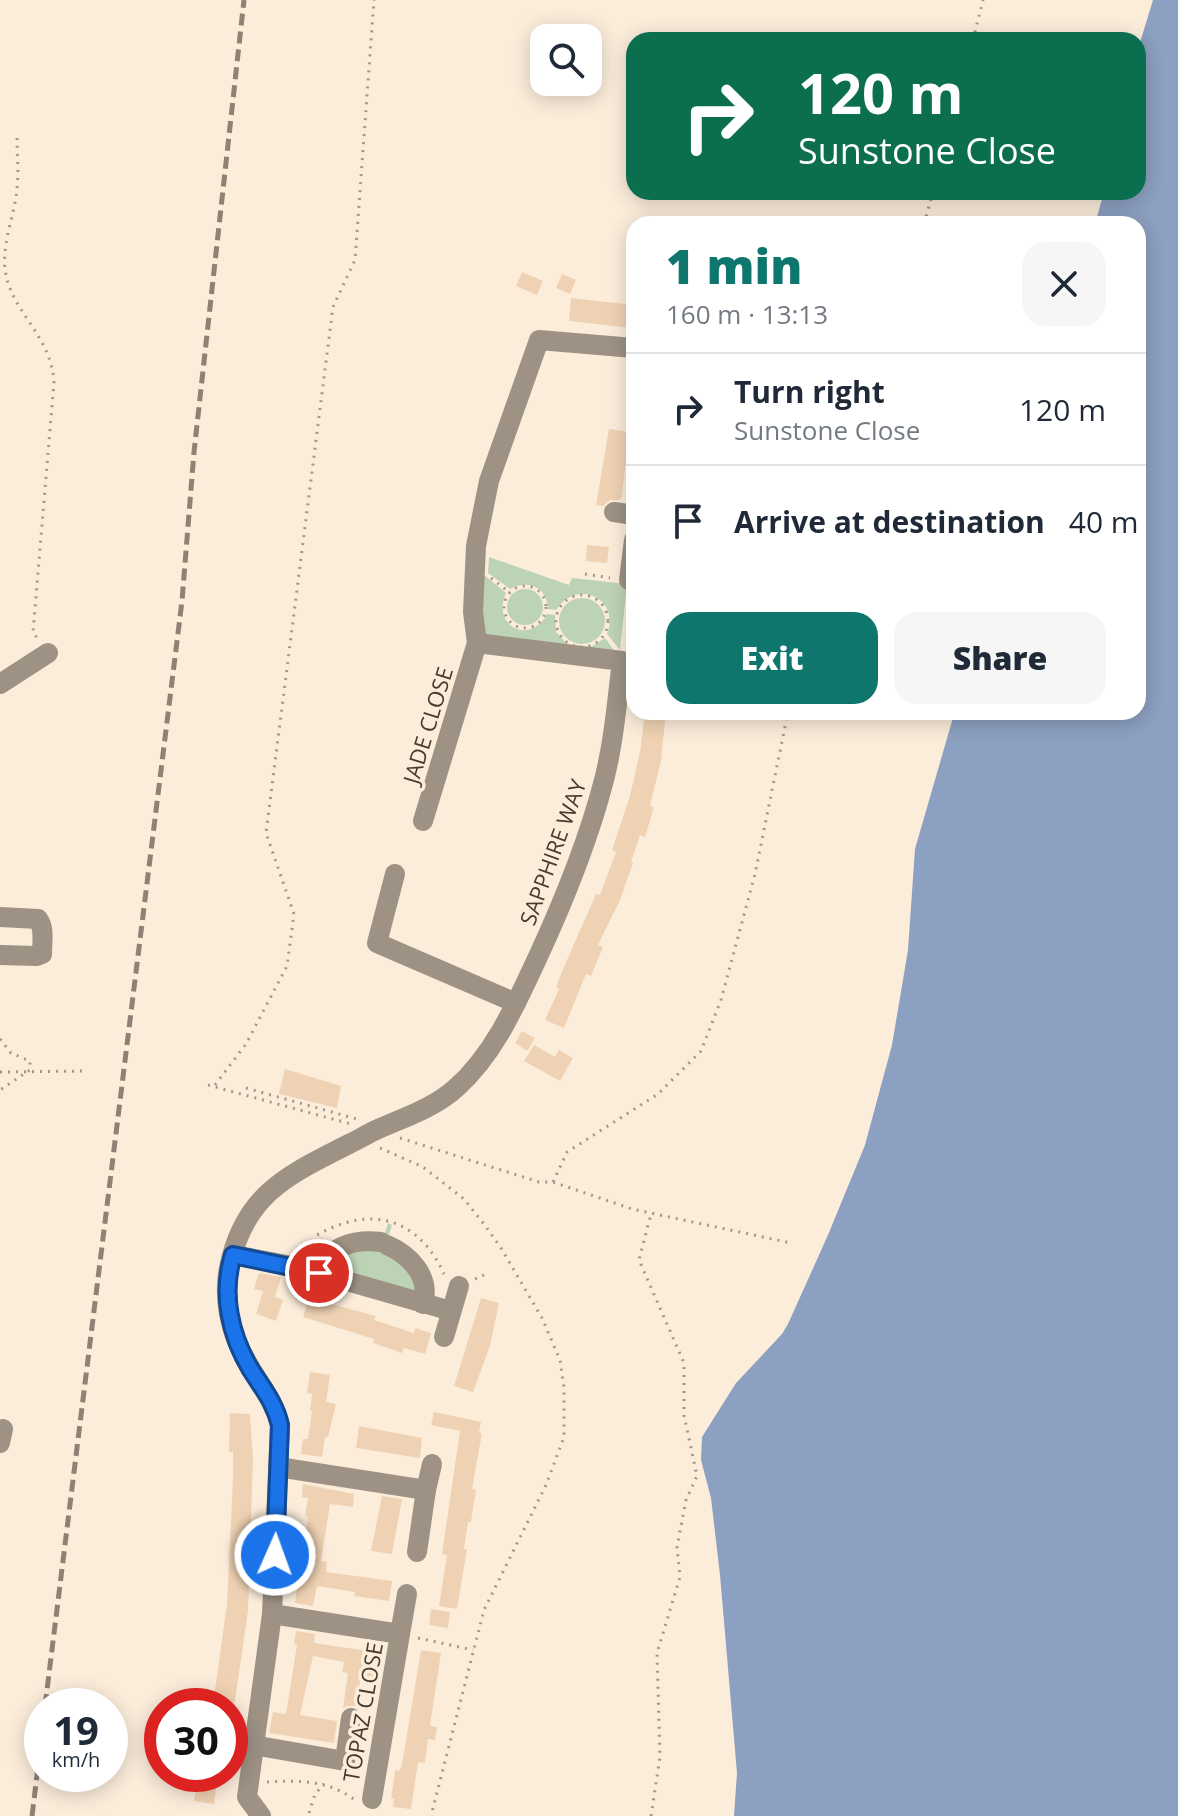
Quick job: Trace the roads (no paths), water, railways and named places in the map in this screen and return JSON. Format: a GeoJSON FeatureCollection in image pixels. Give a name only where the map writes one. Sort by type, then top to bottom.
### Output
{"type":"FeatureCollection","features":[{"type":"Feature","properties":{"kind":"street"},"geometry":{"type":"LineString","coordinates":[[477,643],[473,612],[474,580],[481,515],[499,446],[539,340],[626,347]]}},
{"type":"Feature","properties":{"kind":"street","name":"JADE CLOSE"},"geometry":{"type":"LineString","coordinates":[[423,821],[477,643]]}},
{"type":"Feature","properties":{"kind":"street","name":"SAPPHIRE WAY"},"geometry":{"type":"LineString","coordinates":[[261,1816],[247,1797],[272,1614],[280,1425],[276,1408],[239,1347],[231,1322],[227,1294],[233,1255],[242,1229],[256,1206],[277,1184],[301,1168],[383,1136],[455,1089],[490,1050],[516,1003],[556,915],[588,833],[614,735],[622,661],[477,643]]}},
{"type":"Feature","properties":{"kind":"street"},"geometry":{"type":"LineString","coordinates":[[0,684],[48,653]]}},
{"type":"Feature","properties":{"kind":"street"},"geometry":{"type":"LineString","coordinates":[[395,874],[377,943],[516,1003]]}},
{"type":"Feature","properties":{"kind":"street"},"geometry":{"type":"LineString","coordinates":[[0,917],[38,919],[43,931],[42,954],[0,955]]}},
{"type":"Feature","properties":{"kind":"street"},"geometry":{"type":"LineString","coordinates":[[319,1273],[330,1254],[349,1243],[366,1240],[384,1244],[400,1250],[415,1264],[424,1283],[423,1304]]}},
{"type":"Feature","properties":{"kind":"street"},"geometry":{"type":"LineString","coordinates":[[233,1255],[319,1273],[451,1311]]}},
{"type":"Feature","properties":{"kind":"street"},"geometry":{"type":"LineString","coordinates":[[444,1337],[459,1286]]}},
{"type":"Feature","properties":{"kind":"street"},"geometry":{"type":"LineString","coordinates":[[417,1552],[432,1464]]}},
{"type":"Feature","properties":{"kind":"street"},"geometry":{"type":"LineString","coordinates":[[278,1467],[426,1490]]}},
{"type":"Feature","properties":{"kind":"street","name":"TOPAZ CLOSE"},"geometry":{"type":"LineString","coordinates":[[365,1800],[404,1635],[405,1602]]}},
{"type":"Feature","properties":{"kind":"street","name":"TOPAZ CLOSE"},"geometry":{"type":"LineString","coordinates":[[272,1614],[404,1635]]}},
{"type":"Feature","properties":{"kind":"street"},"geometry":{"type":"LineString","coordinates":[[253,1745],[345,1761],[351,1718]]}},
{"type":"Feature","properties":{"kind":"water"},"geometry":{"type":"Polygon","coordinates":[[[1153,0],[1178,0],[1178,1816],[734,1816],[737,1773],[720,1575],[711,1498],[701,1460],[702,1437],[736,1383],[788,1324],[865,1145],[892,1045],[908,950],[915,849],[953,720],[1146,720],[1146,216],[1097,216],[1102,200],[1146,200],[1146,32],[1143,32],[1153,0]]]}},
{"type":"Feature","properties":{"kind":"railway"},"geometry":{"type":"LineString","coordinates":[[47,1688],[182,601],[194,452],[244,0]]}},
{"type":"Feature","properties":{"kind":"railway"},"geometry":{"type":"LineString","coordinates":[[32,1816],[35,1792]]}}]}
